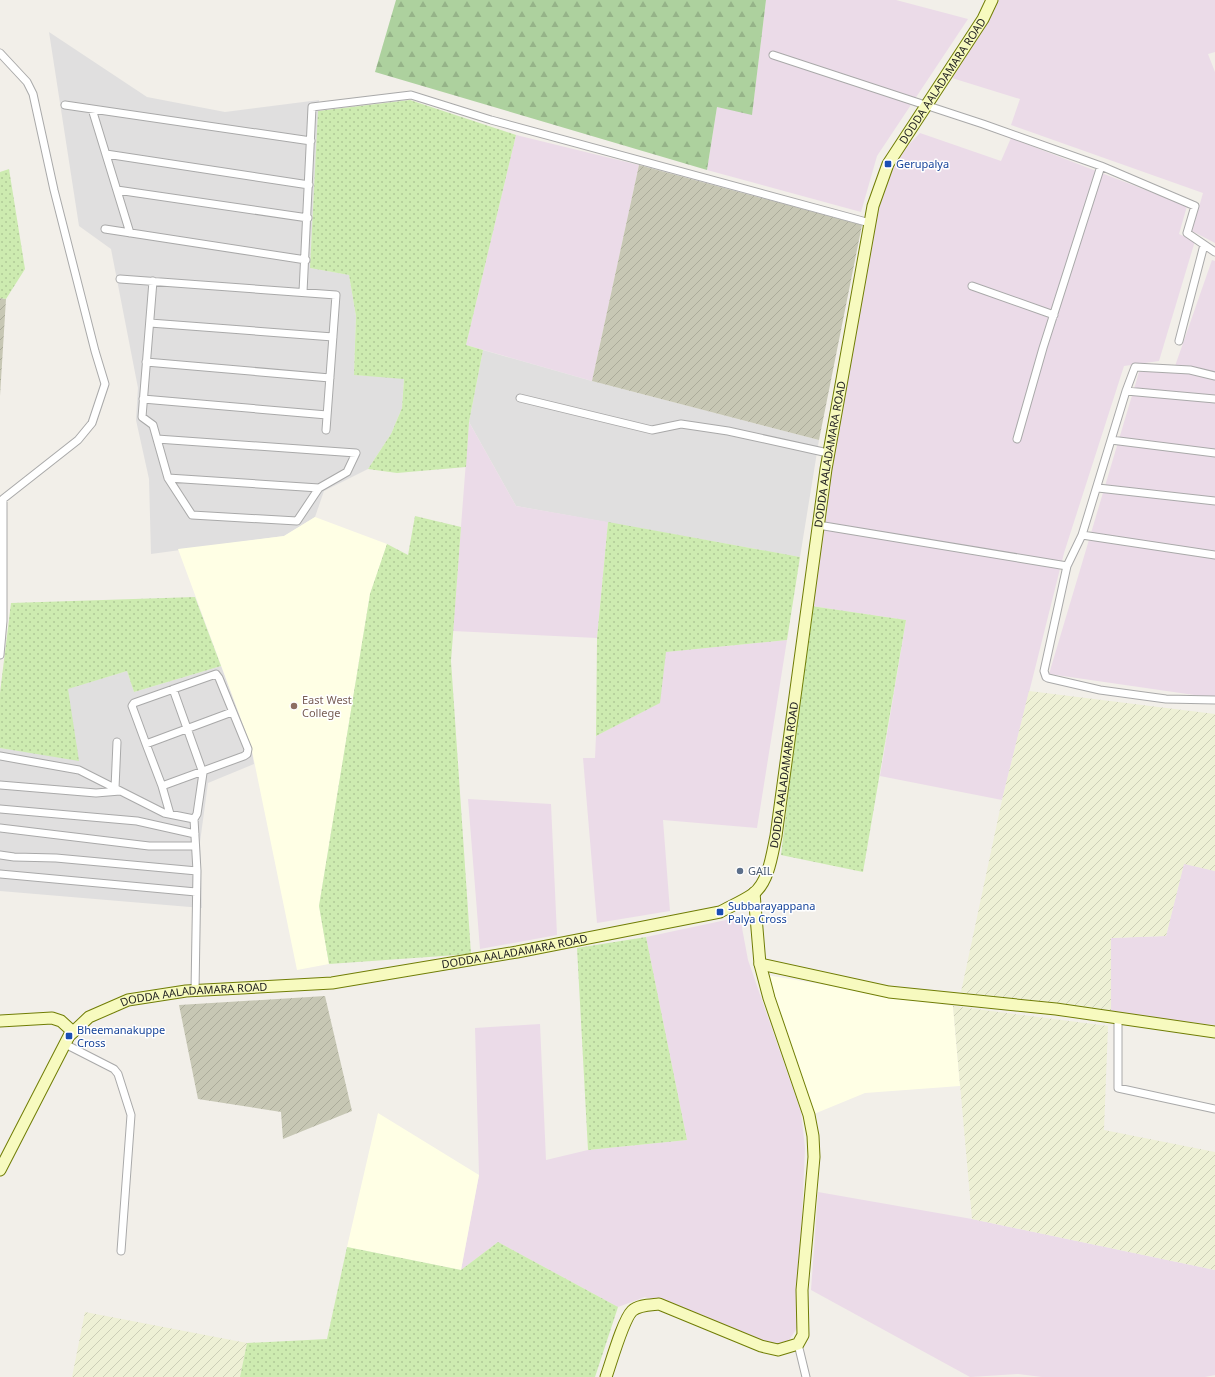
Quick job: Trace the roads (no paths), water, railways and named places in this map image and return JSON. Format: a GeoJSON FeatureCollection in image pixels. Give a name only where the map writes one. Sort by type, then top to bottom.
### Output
{"type":"FeatureCollection","features":[{"type":"Feature","properties":{"kind":"main road","name":"DODDA AALADAMARA ROAD"},"geometry":{"type":"LineString","coordinates":[[0,1170],[65,1044],[73,1032],[88,1017],[128,1000],[195,991],[332,983],[413,970],[720,912],[754,893],[760,887],[770,866],[776,836],[828,453],[873,206],[888,164],[983,19],[992,0]]}},
{"type":"Feature","properties":{"kind":"main road"},"geometry":{"type":"LineString","coordinates":[[606,1377],[626,1321],[632,1310],[648,1306],[659,1304],[761,1346],[778,1350],[798,1344],[803,1335],[802,1290],[814,1157],[813,1136],[809,1115],[769,998],[760,964],[754,893]]}},
{"type":"Feature","properties":{"kind":"main road"},"geometry":{"type":"LineString","coordinates":[[760,964],[889,992],[966,999],[1215,1032]]}},
{"type":"Feature","properties":{"kind":"main road"},"geometry":{"type":"LineString","coordinates":[[0,1021],[52,1018],[60,1021],[73,1032]]}},
{"type":"Feature","properties":{"kind":"street"},"geometry":{"type":"LineString","coordinates":[[0,53],[26,82],[33,94],[58,205],[95,351],[105,384],[92,423],[78,440],[3,499],[3,620],[0,655]]}},
{"type":"Feature","properties":{"kind":"street"},"geometry":{"type":"LineString","coordinates":[[773,55],[983,124],[1101,166],[1195,206],[1187,233],[1215,252]]}},
{"type":"Feature","properties":{"kind":"street"},"geometry":{"type":"LineString","coordinates":[[303,292],[306,260],[312,107],[411,95],[491,120],[870,223]]}},
{"type":"Feature","properties":{"kind":"street"},"geometry":{"type":"LineString","coordinates":[[65,105],[311,141]]}},
{"type":"Feature","properties":{"kind":"street"},"geometry":{"type":"LineString","coordinates":[[92,109],[130,233]]}},
{"type":"Feature","properties":{"kind":"street"},"geometry":{"type":"LineString","coordinates":[[106,154],[309,185]]}},
{"type":"Feature","properties":{"kind":"street"},"geometry":{"type":"LineString","coordinates":[[1017,439],[1101,166]]}},
{"type":"Feature","properties":{"kind":"street"},"geometry":{"type":"LineString","coordinates":[[117,190],[308,218]]}},
{"type":"Feature","properties":{"kind":"street"},"geometry":{"type":"LineString","coordinates":[[105,229],[306,260]]}},
{"type":"Feature","properties":{"kind":"street"},"geometry":{"type":"LineString","coordinates":[[1179,341],[1204,245]]}},
{"type":"Feature","properties":{"kind":"street"},"geometry":{"type":"LineString","coordinates":[[120,279],[336,295],[326,430]]}},
{"type":"Feature","properties":{"kind":"street"},"geometry":{"type":"LineString","coordinates":[[153,281],[142,417],[153,425],[168,478],[192,515],[297,521],[319,488],[347,472],[356,453],[157,439]]}},
{"type":"Feature","properties":{"kind":"street"},"geometry":{"type":"LineString","coordinates":[[972,286],[1054,315]]}},
{"type":"Feature","properties":{"kind":"street"},"geometry":{"type":"LineString","coordinates":[[150,323],[333,338]]}},
{"type":"Feature","properties":{"kind":"street"},"geometry":{"type":"LineString","coordinates":[[146,362],[330,378]]}},
{"type":"Feature","properties":{"kind":"street"},"geometry":{"type":"LineString","coordinates":[[1215,376],[1190,370],[1135,367],[1126,391],[1098,488],[1082,535],[1067,566],[1044,671],[1046,677],[1100,690],[1166,699],[1215,700]]}},
{"type":"Feature","properties":{"kind":"street"},"geometry":{"type":"LineString","coordinates":[[1126,391],[1215,399]]}},
{"type":"Feature","properties":{"kind":"street"},"geometry":{"type":"LineString","coordinates":[[520,398],[652,430],[682,424],[728,431],[828,453]]}},
{"type":"Feature","properties":{"kind":"street"},"geometry":{"type":"LineString","coordinates":[[143,399],[328,415]]}},
{"type":"Feature","properties":{"kind":"street"},"geometry":{"type":"LineString","coordinates":[[1111,440],[1215,453]]}},
{"type":"Feature","properties":{"kind":"street"},"geometry":{"type":"LineString","coordinates":[[168,478],[319,488]]}},
{"type":"Feature","properties":{"kind":"street"},"geometry":{"type":"LineString","coordinates":[[1098,488],[1215,501]]}},
{"type":"Feature","properties":{"kind":"street"},"geometry":{"type":"LineString","coordinates":[[818,525],[1067,566]]}},
{"type":"Feature","properties":{"kind":"street"},"geometry":{"type":"LineString","coordinates":[[1082,535],[1215,555]]}},
{"type":"Feature","properties":{"kind":"street"},"geometry":{"type":"LineString","coordinates":[[162,786],[247,754],[248,749],[216,674],[134,703],[132,706],[162,786],[170,814]]}},
{"type":"Feature","properties":{"kind":"street"},"geometry":{"type":"LineString","coordinates":[[173,689],[188,728],[203,776],[197,814],[194,819],[197,870],[195,991]]}},
{"type":"Feature","properties":{"kind":"street"},"geometry":{"type":"LineString","coordinates":[[146,744],[232,712]]}},
{"type":"Feature","properties":{"kind":"street"},"geometry":{"type":"LineString","coordinates":[[117,742],[118,789]]}},
{"type":"Feature","properties":{"kind":"street"},"geometry":{"type":"LineString","coordinates":[[0,756],[79,770],[170,814],[194,819]]}},
{"type":"Feature","properties":{"kind":"street"},"geometry":{"type":"LineString","coordinates":[[0,785],[96,793],[118,789]]}},
{"type":"Feature","properties":{"kind":"street"},"geometry":{"type":"LineString","coordinates":[[0,808],[137,821],[195,834]]}},
{"type":"Feature","properties":{"kind":"street"},"geometry":{"type":"LineString","coordinates":[[0,828],[149,846],[195,846]]}},
{"type":"Feature","properties":{"kind":"street"},"geometry":{"type":"LineString","coordinates":[[0,855],[10,857],[56,858],[197,870]]}},
{"type":"Feature","properties":{"kind":"street"},"geometry":{"type":"LineString","coordinates":[[0,874],[196,892]]}},
{"type":"Feature","properties":{"kind":"street"},"geometry":{"type":"LineString","coordinates":[[1118,1018],[1118,1088],[1215,1109]]}},
{"type":"Feature","properties":{"kind":"street"},"geometry":{"type":"LineString","coordinates":[[65,1044],[114,1069],[118,1074],[131,1112],[121,1251]]}},
{"type":"Feature","properties":{"kind":"street"},"geometry":{"type":"LineString","coordinates":[[798,1344],[806,1377]]}},
{"type":"Feature","properties":{"kind":"place","name":"Gerupalya"},"geometry":{"type":"Point","coordinates":[888,164]}},
{"type":"Feature","properties":{"kind":"place","name":"East West College"},"geometry":{"type":"Point","coordinates":[294,706]}},
{"type":"Feature","properties":{"kind":"place","name":"GAIL"},"geometry":{"type":"Point","coordinates":[740,871]}},
{"type":"Feature","properties":{"kind":"place","name":"Subbarayappana Palya Cross"},"geometry":{"type":"Point","coordinates":[720,912]}},
{"type":"Feature","properties":{"kind":"place","name":"Bheemanakuppe Cross"},"geometry":{"type":"Point","coordinates":[69,1036]}}]}
